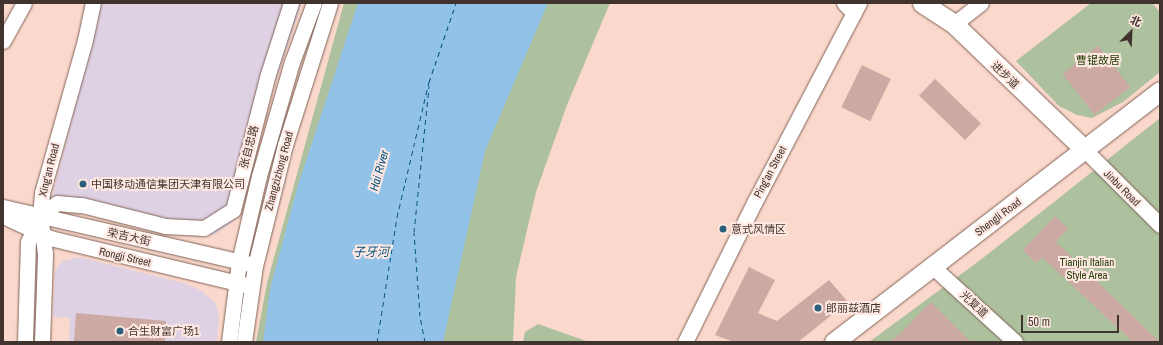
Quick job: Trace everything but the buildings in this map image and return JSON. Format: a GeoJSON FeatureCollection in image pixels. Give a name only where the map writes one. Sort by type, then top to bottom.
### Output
{"type":"FeatureCollection","features":[{"type":"Feature","properties":{"kind":"main road","name":"进步道"},"geometry":{"type":"LineString","coordinates":[[922,3],[954,24],[1085,150]]}},
{"type":"Feature","properties":{"kind":"main road","name":"Shengli Road"},"geometry":{"type":"LineString","coordinates":[[834,342],[1160,91]]}},
{"type":"Feature","properties":{"kind":"street"},"geometry":{"type":"LineString","coordinates":[[3,41],[24,3]]}},
{"type":"Feature","properties":{"kind":"street","name":"Xing'an Road"},"geometry":{"type":"LineString","coordinates":[[40,216],[44,180],[80,61],[93,3]]}},
{"type":"Feature","properties":{"kind":"street","name":"张自忠路"},"geometry":{"type":"LineString","coordinates":[[40,216],[57,203],[76,205],[165,226],[204,228],[233,210],[268,74],[291,3]]}},
{"type":"Feature","properties":{"kind":"street","name":"Zhangzizhong Road"},"geometry":{"type":"LineString","coordinates":[[229,342],[235,282],[261,169],[292,62],[314,3]]}},
{"type":"Feature","properties":{"kind":"street","name":"Zhangzizhong Road"},"geometry":{"type":"LineString","coordinates":[[244,342],[255,266],[285,145],[330,3]]}},
{"type":"Feature","properties":{"kind":"street"},"geometry":{"type":"LineString","coordinates":[[954,24],[981,3]]}},
{"type":"Feature","properties":{"kind":"street","name":"Ping'an Street"},"geometry":{"type":"LineString","coordinates":[[690,340],[755,201],[852,6]]}},
{"type":"Feature","properties":{"kind":"street","name":"Jinbu Road"},"geometry":{"type":"LineString","coordinates":[[1085,150],[1160,225]]}},
{"type":"Feature","properties":{"kind":"street","name":"荣吉大街"},"geometry":{"type":"LineString","coordinates":[[3,207],[255,266]]}},
{"type":"Feature","properties":{"kind":"street","name":"Rongji Street"},"geometry":{"type":"LineString","coordinates":[[3,216],[37,232],[101,252],[251,286]]}},
{"type":"Feature","properties":{"kind":"street"},"geometry":{"type":"LineString","coordinates":[[25,342],[27,252],[37,232],[40,216]]}},
{"type":"Feature","properties":{"kind":"street"},"geometry":{"type":"LineString","coordinates":[[37,232],[45,254],[42,342]]}},
{"type":"Feature","properties":{"kind":"street","name":"光复道"},"geometry":{"type":"LineString","coordinates":[[933,267],[1014,342]]}},
{"type":"Feature","properties":{"kind":"shaded area"},"geometry":{"type":"Polygon","coordinates":[[[102,3],[302,3],[269,101],[239,217],[214,235],[194,236],[51,201],[102,3]]]}},
{"type":"Feature","properties":{"kind":"shaded area"},"geometry":{"type":"Polygon","coordinates":[[[79,257],[187,284],[202,291],[216,304],[219,317],[217,342],[69,342],[70,318],[53,317],[55,271],[62,261],[79,257]]]}},
{"type":"Feature","properties":{"kind":"green space","name":"子牙河"},"geometry":{"type":"Polygon","coordinates":[[[344,3],[610,3],[567,105],[536,192],[516,277],[513,342],[256,342],[267,283],[344,3]]]}},
{"type":"Feature","properties":{"kind":"green space","name":"曹锟故居"},"geometry":{"type":"Polygon","coordinates":[[[1091,3],[1152,3],[1160,12],[1160,72],[1123,102],[1092,118],[1077,115],[1059,106],[1016,61],[1091,3]]]}},
{"type":"Feature","properties":{"kind":"green space","name":"Tianjin Italian Style Area"},"geometry":{"type":"Polygon","coordinates":[[[1160,118],[1160,342],[869,342],[983,258],[1160,118]]]}},
{"type":"Feature","properties":{"kind":"green space"},"geometry":{"type":"Polygon","coordinates":[[[538,324],[589,342],[523,342],[525,332],[538,324]]]}},
{"type":"Feature","properties":{"kind":"water","name":"子牙河"},"geometry":{"type":"Polygon","coordinates":[[[358,3],[548,3],[485,151],[443,342],[263,342],[270,289],[298,185],[358,3]]]}},
{"type":"Feature","properties":{"kind":"ferry route"},"geometry":{"type":"LineString","coordinates":[[377,342],[397,217],[429,82],[456,3]]}},
{"type":"Feature","properties":{"kind":"ferry route"},"geometry":{"type":"LineString","coordinates":[[425,342],[420,316],[414,232],[429,86]]}},
{"type":"Feature","properties":{"kind":"place","name":"中国移动通信集团天津有限公司"},"geometry":{"type":"Point","coordinates":[83,184]}},
{"type":"Feature","properties":{"kind":"place","name":"意式风情区"},"geometry":{"type":"Point","coordinates":[723,229]}},
{"type":"Feature","properties":{"kind":"place","name":"郎丽兹酒店"},"geometry":{"type":"Point","coordinates":[818,308]}},
{"type":"Feature","properties":{"kind":"place","name":"合生财富广场1"},"geometry":{"type":"Point","coordinates":[120,331]}},
{"type":"Feature","properties":{"kind":"water label","name":"Hai River"},"geometry":{"type":"Point","coordinates":[380,171]}}]}
